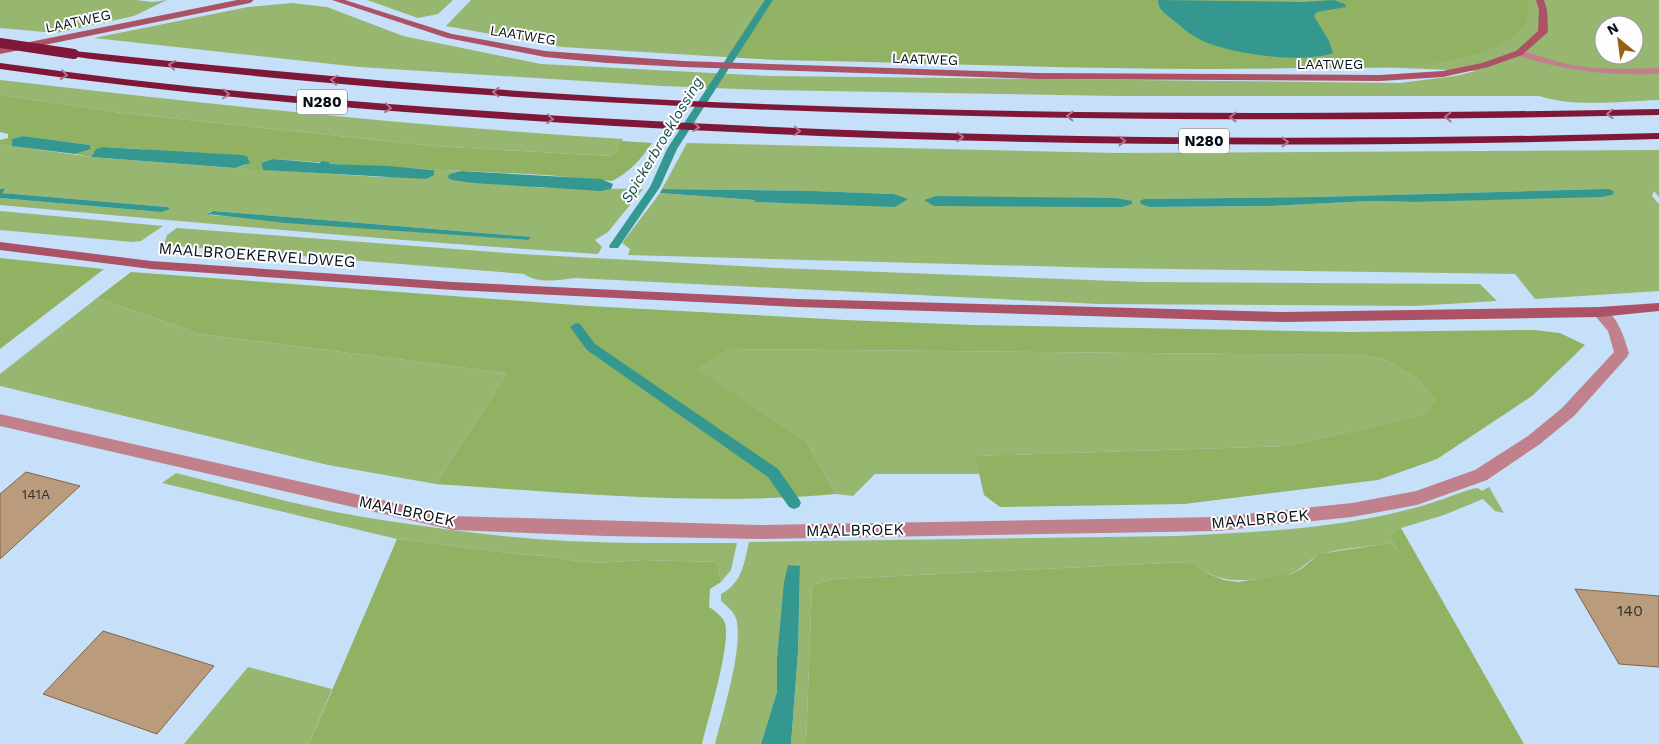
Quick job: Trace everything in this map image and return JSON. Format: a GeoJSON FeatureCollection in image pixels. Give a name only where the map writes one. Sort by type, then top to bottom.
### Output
{"type":"FeatureCollection","features":[{"type":"Feature","properties":{"kind":"highway","name":"N280"},"geometry":{"type":"LineString","coordinates":[[0,43],[74,54],[413,87],[758,106],[982,114],[1164,117],[1418,118],[1659,112]]}},
{"type":"Feature","properties":{"kind":"highway","name":"N280"},"geometry":{"type":"LineString","coordinates":[[0,66],[215,93],[420,110],[749,130],[1133,141],[1438,142],[1659,136]]}},
{"type":"Feature","properties":{"kind":"street","name":"LAATWEG"},"geometry":{"type":"LineString","coordinates":[[0,51],[250,0]]}},
{"type":"Feature","properties":{"kind":"street","name":"LAATWEG"},"geometry":{"type":"LineString","coordinates":[[336,0],[417,26],[490,44],[589,58],[683,64],[1037,76],[1380,78],[1442,74],[1485,65],[1519,53]]}},
{"type":"Feature","properties":{"kind":"street"},"geometry":{"type":"LineString","coordinates":[[1540,0],[1543,10],[1543,32],[1519,53],[1553,65],[1584,71],[1659,72]]}},
{"type":"Feature","properties":{"kind":"street","name":"MAALBROEKERVELDWEG"},"geometry":{"type":"LineString","coordinates":[[0,246],[151,265],[453,286],[797,303],[1283,317],[1599,312]]}},
{"type":"Feature","properties":{"kind":"street"},"geometry":{"type":"LineString","coordinates":[[1599,312],[1659,307]]}},
{"type":"Feature","properties":{"kind":"street","name":"MAALBROEK"},"geometry":{"type":"LineString","coordinates":[[0,420],[453,523],[759,532],[1217,524],[1352,510],[1417,498],[1481,474],[1534,440],[1568,412],[1622,352],[1615,330],[1599,312]]}},
{"type":"Feature","properties":{"kind":"shaded area"},"geometry":{"type":"Polygon","coordinates":[[[0,0],[136,0],[152,2],[167,0],[134,16],[56,33],[0,28],[0,0]]]}},
{"type":"Feature","properties":{"kind":"shaded area"},"geometry":{"type":"Polygon","coordinates":[[[367,0],[453,0],[438,14],[418,18],[367,0]]]}},
{"type":"Feature","properties":{"kind":"shaded area"},"geometry":{"type":"Polygon","coordinates":[[[471,0],[763,0],[725,57],[562,47],[446,26],[471,0]]]}},
{"type":"Feature","properties":{"kind":"shaded area"},"geometry":{"type":"Polygon","coordinates":[[[763,0],[1158,0],[1161,11],[1203,41],[1242,52],[1329,41],[1314,16],[1317,12],[1335,10],[1345,4],[1334,0],[1528,0],[1528,13],[1527,20],[1516,34],[1491,49],[1446,62],[1397,67],[1169,69],[777,60],[725,57],[763,0]]]}},
{"type":"Feature","properties":{"kind":"shaded area"},"geometry":{"type":"Polygon","coordinates":[[[793,0],[1659,0],[1659,100],[1583,103],[1553,100],[1539,96],[1117,96],[765,90],[663,86],[359,67],[94,38],[248,7],[292,3],[327,7],[403,36],[541,64],[770,76],[1400,83],[1455,76],[1476,71],[765,43],[793,0]]]}},
{"type":"Feature","properties":{"kind":"shaded area"},"geometry":{"type":"Polygon","coordinates":[[[1158,0],[1304,2],[1334,0],[1345,4],[1346,7],[1317,12],[1314,16],[1329,41],[1333,53],[1304,58],[1287,58],[1250,54],[1196,38],[1165,14],[1159,6],[1158,0]]]}},
{"type":"Feature","properties":{"kind":"shaded area"},"geometry":{"type":"Polygon","coordinates":[[[0,80],[311,114],[623,139],[617,151],[610,156],[432,146],[122,113],[0,95],[0,80]]]}},
{"type":"Feature","properties":{"kind":"shaded area"},"geometry":{"type":"Polygon","coordinates":[[[0,95],[122,113],[432,146],[610,156],[617,151],[621,141],[652,143],[635,165],[612,181],[546,175],[328,164],[273,159],[261,163],[263,170],[235,168],[246,165],[142,149],[103,147],[93,153],[91,157],[75,154],[91,149],[90,145],[23,136],[12,139],[12,146],[0,144],[0,140],[8,138],[8,134],[0,132],[0,95]]]}},
{"type":"Feature","properties":{"kind":"shaded area"},"geometry":{"type":"Polygon","coordinates":[[[23,136],[90,145],[91,149],[75,154],[12,146],[12,139],[23,136]]]}},
{"type":"Feature","properties":{"kind":"shaded area"},"geometry":{"type":"Polygon","coordinates":[[[687,143],[1117,153],[1659,150],[1659,197],[1654,191],[1652,196],[1659,204],[1659,291],[1535,299],[1515,274],[1104,268],[628,255],[630,249],[622,243],[660,193],[756,200],[756,202],[797,203],[908,200],[894,194],[662,189],[687,143]],[[1610,189],[1316,197],[1144,199],[1150,207],[1271,206],[1370,201],[1416,202],[1612,195],[1610,189]]]}},
{"type":"Feature","properties":{"kind":"shaded area"},"geometry":{"type":"Polygon","coordinates":[[[0,144],[91,157],[221,167],[380,177],[434,171],[431,169],[461,171],[449,174],[543,188],[643,189],[608,232],[595,240],[602,247],[598,254],[373,238],[0,205],[0,198],[161,212],[167,207],[1,193],[4,189],[0,189],[0,144]],[[209,212],[210,215],[528,240],[530,237],[209,212]]]}},
{"type":"Feature","properties":{"kind":"shaded area"},"geometry":{"type":"Polygon","coordinates":[[[103,147],[241,155],[247,156],[250,163],[235,168],[91,157],[96,149],[103,147]]]}},
{"type":"Feature","properties":{"kind":"shaded area"},"geometry":{"type":"Polygon","coordinates":[[[273,159],[434,170],[434,175],[426,179],[263,170],[261,163],[273,159]]]}},
{"type":"Feature","properties":{"kind":"shaded area"},"geometry":{"type":"Polygon","coordinates":[[[461,171],[601,179],[613,184],[611,189],[601,191],[473,183],[448,178],[449,174],[461,171]]]}},
{"type":"Feature","properties":{"kind":"shaded area"},"geometry":{"type":"Polygon","coordinates":[[[0,189],[5,189],[2,193],[167,207],[170,209],[161,212],[0,198],[0,189]]]}},
{"type":"Feature","properties":{"kind":"shaded area"},"geometry":{"type":"Polygon","coordinates":[[[662,189],[894,194],[908,199],[895,207],[755,202],[755,200],[660,193],[662,189]]]}},
{"type":"Feature","properties":{"kind":"shaded area"},"geometry":{"type":"Polygon","coordinates":[[[1610,189],[1614,192],[1612,195],[1601,197],[1416,202],[1370,201],[1271,206],[1150,207],[1141,204],[1140,201],[1144,199],[1316,197],[1610,189]]]}},
{"type":"Feature","properties":{"kind":"shaded area"},"geometry":{"type":"Polygon","coordinates":[[[936,196],[1115,198],[1132,201],[1132,204],[1122,207],[934,206],[924,200],[936,196]]]}},
{"type":"Feature","properties":{"kind":"shaded area"},"geometry":{"type":"Polygon","coordinates":[[[0,211],[163,226],[141,241],[132,242],[0,230],[0,211]]]}},
{"type":"Feature","properties":{"kind":"shaded area"},"geometry":{"type":"Polygon","coordinates":[[[213,211],[531,237],[528,240],[286,223],[207,214],[213,211]]]}},
{"type":"Feature","properties":{"kind":"shaded area"},"geometry":{"type":"Polygon","coordinates":[[[177,228],[520,254],[778,268],[1143,282],[1480,284],[1497,301],[1415,306],[1099,304],[575,278],[542,280],[524,274],[164,245],[167,235],[177,228]]]}},
{"type":"Feature","properties":{"kind":"shaded area"},"geometry":{"type":"Polygon","coordinates":[[[0,258],[104,269],[0,349],[0,258]]]}},
{"type":"Feature","properties":{"kind":"shaded area"},"geometry":{"type":"Polygon","coordinates":[[[131,272],[589,306],[845,320],[972,325],[1349,332],[1534,330],[1560,333],[1585,345],[1532,396],[1437,459],[1378,480],[1184,504],[1000,507],[984,495],[975,456],[1287,446],[1425,415],[1435,400],[1417,378],[1384,359],[1362,355],[730,349],[697,369],[806,441],[836,494],[736,499],[636,497],[436,484],[507,373],[200,334],[97,298],[131,272]]]}},
{"type":"Feature","properties":{"kind":"shaded area"},"geometry":{"type":"Polygon","coordinates":[[[97,298],[200,334],[507,373],[436,484],[328,465],[0,386],[0,374],[97,298]]]}},
{"type":"Feature","properties":{"kind":"shaded area"},"geometry":{"type":"Polygon","coordinates":[[[730,349],[1362,355],[1384,359],[1417,378],[1435,400],[1426,415],[1287,446],[976,456],[979,474],[875,474],[853,496],[836,494],[806,441],[696,369],[730,349]]]}},
{"type":"Feature","properties":{"kind":"shaded area"},"geometry":{"type":"Polygon","coordinates":[[[176,473],[330,511],[459,531],[562,541],[737,543],[731,570],[721,582],[717,562],[642,560],[598,563],[397,539],[162,483],[176,473]]]}},
{"type":"Feature","properties":{"kind":"shaded area"},"geometry":{"type":"Polygon","coordinates":[[[1489,487],[1504,513],[1495,511],[1483,499],[1444,515],[1401,528],[1389,536],[1402,558],[1390,543],[1346,549],[1321,554],[1296,571],[1279,577],[1243,580],[1225,579],[1217,577],[1189,562],[834,579],[812,585],[806,744],[791,744],[798,652],[800,567],[789,565],[777,658],[777,692],[761,744],[715,744],[731,682],[738,635],[735,615],[721,601],[721,594],[728,590],[738,579],[749,542],[1178,536],[1267,531],[1356,521],[1421,506],[1472,489],[1478,488],[1482,491],[1489,487]]]}},
{"type":"Feature","properties":{"kind":"shaded area"},"geometry":{"type":"Polygon","coordinates":[[[1401,528],[1524,744],[806,744],[812,585],[834,579],[1189,562],[1209,574],[1224,580],[1238,582],[1291,574],[1301,569],[1319,554],[1390,543],[1399,553],[1389,536],[1401,528]]]}},
{"type":"Feature","properties":{"kind":"shaded area"},"geometry":{"type":"Polygon","coordinates":[[[397,539],[598,563],[642,560],[717,562],[721,582],[710,589],[709,607],[724,620],[725,648],[702,744],[309,744],[397,539]]]}},
{"type":"Feature","properties":{"kind":"shaded area"},"geometry":{"type":"Polygon","coordinates":[[[788,565],[800,566],[798,652],[791,744],[761,744],[777,692],[777,658],[784,582],[788,565]]]}},
{"type":"Feature","properties":{"kind":"shaded area"},"geometry":{"type":"Polygon","coordinates":[[[248,667],[332,689],[309,744],[184,744],[248,667]]]}},
{"type":"Feature","properties":{"kind":"building"},"geometry":{"type":"Polygon","coordinates":[[[26,472],[80,486],[0,559],[0,494],[26,472]]]}},
{"type":"Feature","properties":{"kind":"building"},"geometry":{"type":"Polygon","coordinates":[[[1575,589],[1659,596],[1659,667],[1619,664],[1575,589]]]}},
{"type":"Feature","properties":{"kind":"building"},"geometry":{"type":"Polygon","coordinates":[[[103,631],[214,666],[157,734],[43,694],[103,631]]]}},
{"type":"Feature","properties":{"kind":"waterway","name":"Spickerbroeklossing"},"geometry":{"type":"LineString","coordinates":[[614,246],[655,187],[672,149],[769,0]]}},
{"type":"Feature","properties":{"kind":"waterway","name":"Spickerbroeklossing"},"geometry":{"type":"LineString","coordinates":[[576,327],[591,347],[773,473],[794,503]]}}]}
